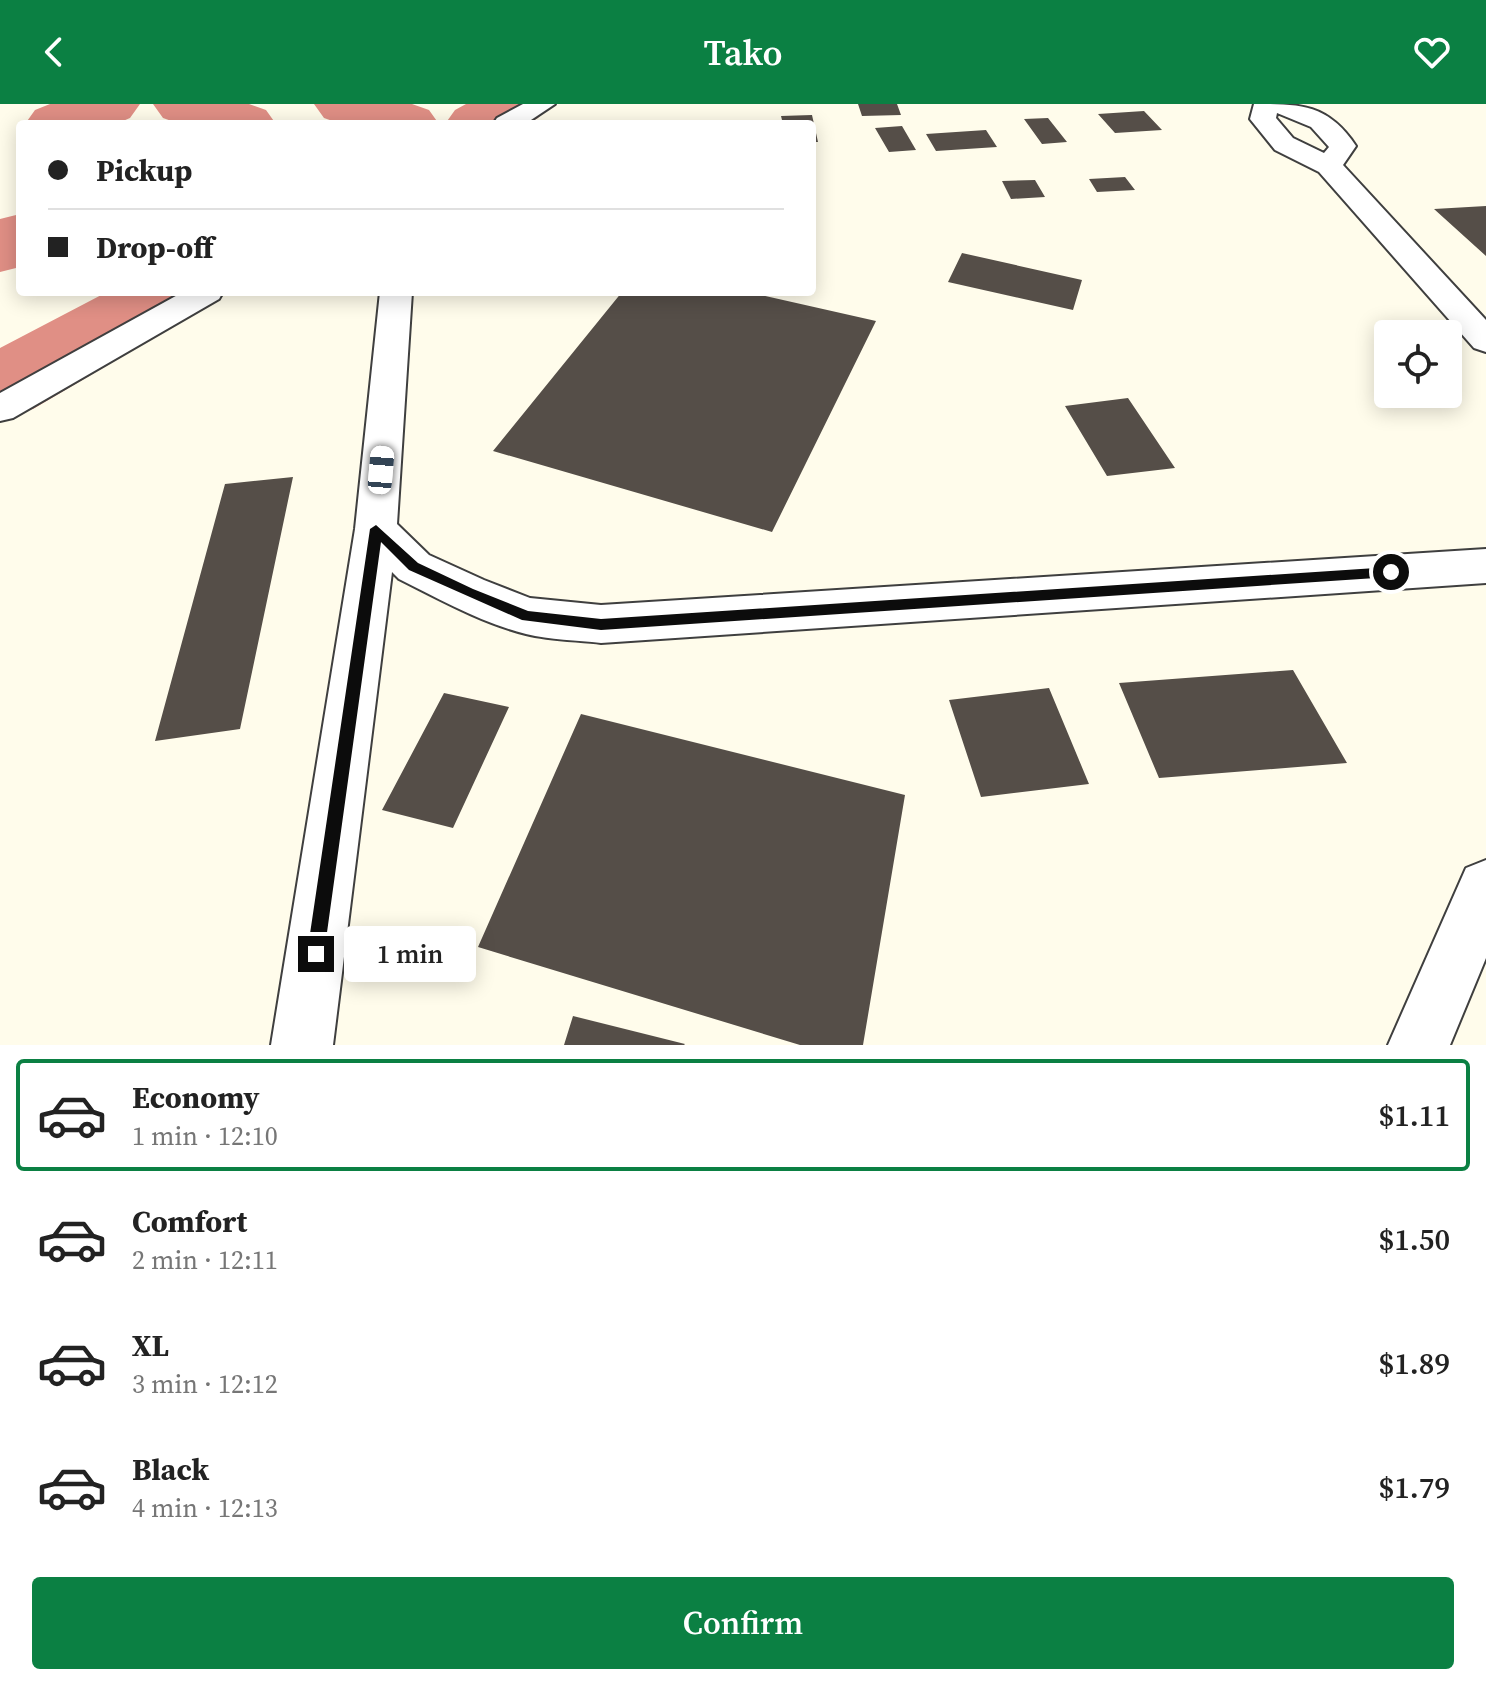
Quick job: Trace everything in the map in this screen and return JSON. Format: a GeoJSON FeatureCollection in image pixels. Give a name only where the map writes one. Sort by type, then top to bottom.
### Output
{"type":"FeatureCollection","features":[{"type":"Feature","properties":{"kind":"street"},"geometry":{"type":"LineString","coordinates":[[513,120],[542,104]]}},
{"type":"Feature","properties":{"kind":"street"},"geometry":{"type":"LineString","coordinates":[[1267,104],[1263,119],[1284,144],[1329,166],[1486,341]]}},
{"type":"Feature","properties":{"kind":"street"},"geometry":{"type":"LineString","coordinates":[[1278,104],[1320,122],[1343,146],[1329,166]]}},
{"type":"Feature","properties":{"kind":"street"},"geometry":{"type":"LineString","coordinates":[[0,409],[200,296]]}},
{"type":"Feature","properties":{"kind":"street"},"geometry":{"type":"LineString","coordinates":[[302,1045],[376,529],[396,296]]}},
{"type":"Feature","properties":{"kind":"street"},"geometry":{"type":"LineString","coordinates":[[376,529],[414,567],[468,593],[527,616],[601,624],[1486,566]]}},
{"type":"Feature","properties":{"kind":"street"},"geometry":{"type":"LineString","coordinates":[[1419,1045],[1486,888]]}},
{"type":"Feature","properties":{"kind":"building"},"geometry":{"type":"Polygon","coordinates":[[[858,104],[897,104],[901,115],[862,116],[858,104]]]}},
{"type":"Feature","properties":{"kind":"building"},"geometry":{"type":"Polygon","coordinates":[[[1144,111],[1162,130],[1115,133],[1098,114],[1144,111]]]}},
{"type":"Feature","properties":{"kind":"building"},"geometry":{"type":"Polygon","coordinates":[[[812,115],[813,120],[782,120],[781,116],[812,115]]]}},
{"type":"Feature","properties":{"kind":"building"},"geometry":{"type":"Polygon","coordinates":[[[1048,118],[1067,142],[1042,144],[1024,119],[1048,118]]]}},
{"type":"Feature","properties":{"kind":"building"},"geometry":{"type":"Polygon","coordinates":[[[902,126],[916,150],[889,152],[875,128],[902,126]]]}},
{"type":"Feature","properties":{"kind":"building"},"geometry":{"type":"Polygon","coordinates":[[[986,130],[997,147],[936,151],[926,134],[986,130]]]}},
{"type":"Feature","properties":{"kind":"building"},"geometry":{"type":"Polygon","coordinates":[[[1125,177],[1135,190],[1097,192],[1089,179],[1125,177]]]}},
{"type":"Feature","properties":{"kind":"building"},"geometry":{"type":"Polygon","coordinates":[[[1035,180],[1045,197],[1011,199],[1002,181],[1035,180]]]}},
{"type":"Feature","properties":{"kind":"building"},"geometry":{"type":"Polygon","coordinates":[[[1486,206],[1486,256],[1434,209],[1486,206]]]}},
{"type":"Feature","properties":{"kind":"building"},"geometry":{"type":"Polygon","coordinates":[[[962,253],[1082,280],[1073,310],[948,282],[962,253]]]}},
{"type":"Feature","properties":{"kind":"building"},"geometry":{"type":"Polygon","coordinates":[[[619,296],[765,296],[876,321],[772,532],[493,451],[619,296]]]}},
{"type":"Feature","properties":{"kind":"building"},"geometry":{"type":"Polygon","coordinates":[[[1128,398],[1175,468],[1107,476],[1065,406],[1128,398]]]}},
{"type":"Feature","properties":{"kind":"building"},"geometry":{"type":"Polygon","coordinates":[[[293,477],[240,729],[155,741],[225,484],[293,477]]]}},
{"type":"Feature","properties":{"kind":"building"},"geometry":{"type":"Polygon","coordinates":[[[1293,670],[1347,763],[1159,778],[1119,683],[1293,670]]]}},
{"type":"Feature","properties":{"kind":"building"},"geometry":{"type":"Polygon","coordinates":[[[1049,688],[1089,784],[981,797],[949,700],[1049,688]]]}},
{"type":"Feature","properties":{"kind":"building"},"geometry":{"type":"Polygon","coordinates":[[[444,693],[509,707],[453,828],[382,810],[444,693]]]}},
{"type":"Feature","properties":{"kind":"building"},"geometry":{"type":"Polygon","coordinates":[[[581,714],[905,795],[863,1045],[800,1045],[478,947],[581,714]]]}},
{"type":"Feature","properties":{"kind":"building"},"geometry":{"type":"Polygon","coordinates":[[[573,1016],[685,1044],[564,1045],[573,1016]]]}},
{"type":"Feature","properties":{"kind":"taxiway"},"geometry":{"type":"LineString","coordinates":[[69,120],[107,104]]}},
{"type":"Feature","properties":{"kind":"taxiway"},"geometry":{"type":"LineString","coordinates":[[186,104],[231,120]]}},
{"type":"Feature","properties":{"kind":"taxiway"},"geometry":{"type":"LineString","coordinates":[[347,104],[393,120]]}},
{"type":"Feature","properties":{"kind":"taxiway"},"geometry":{"type":"LineString","coordinates":[[486,120],[515,104]]}},
{"type":"Feature","properties":{"kind":"taxiway"},"geometry":{"type":"LineString","coordinates":[[0,248],[16,240]]}},
{"type":"Feature","properties":{"kind":"taxiway"},"geometry":{"type":"LineString","coordinates":[[0,387],[164,296]]}},
{"type":"Feature","properties":{"kind":"route"},"geometry":{"type":"LineString","coordinates":[[316,954],[376,529],[414,567],[468,593],[527,616],[601,624],[1391,572]]}}]}
